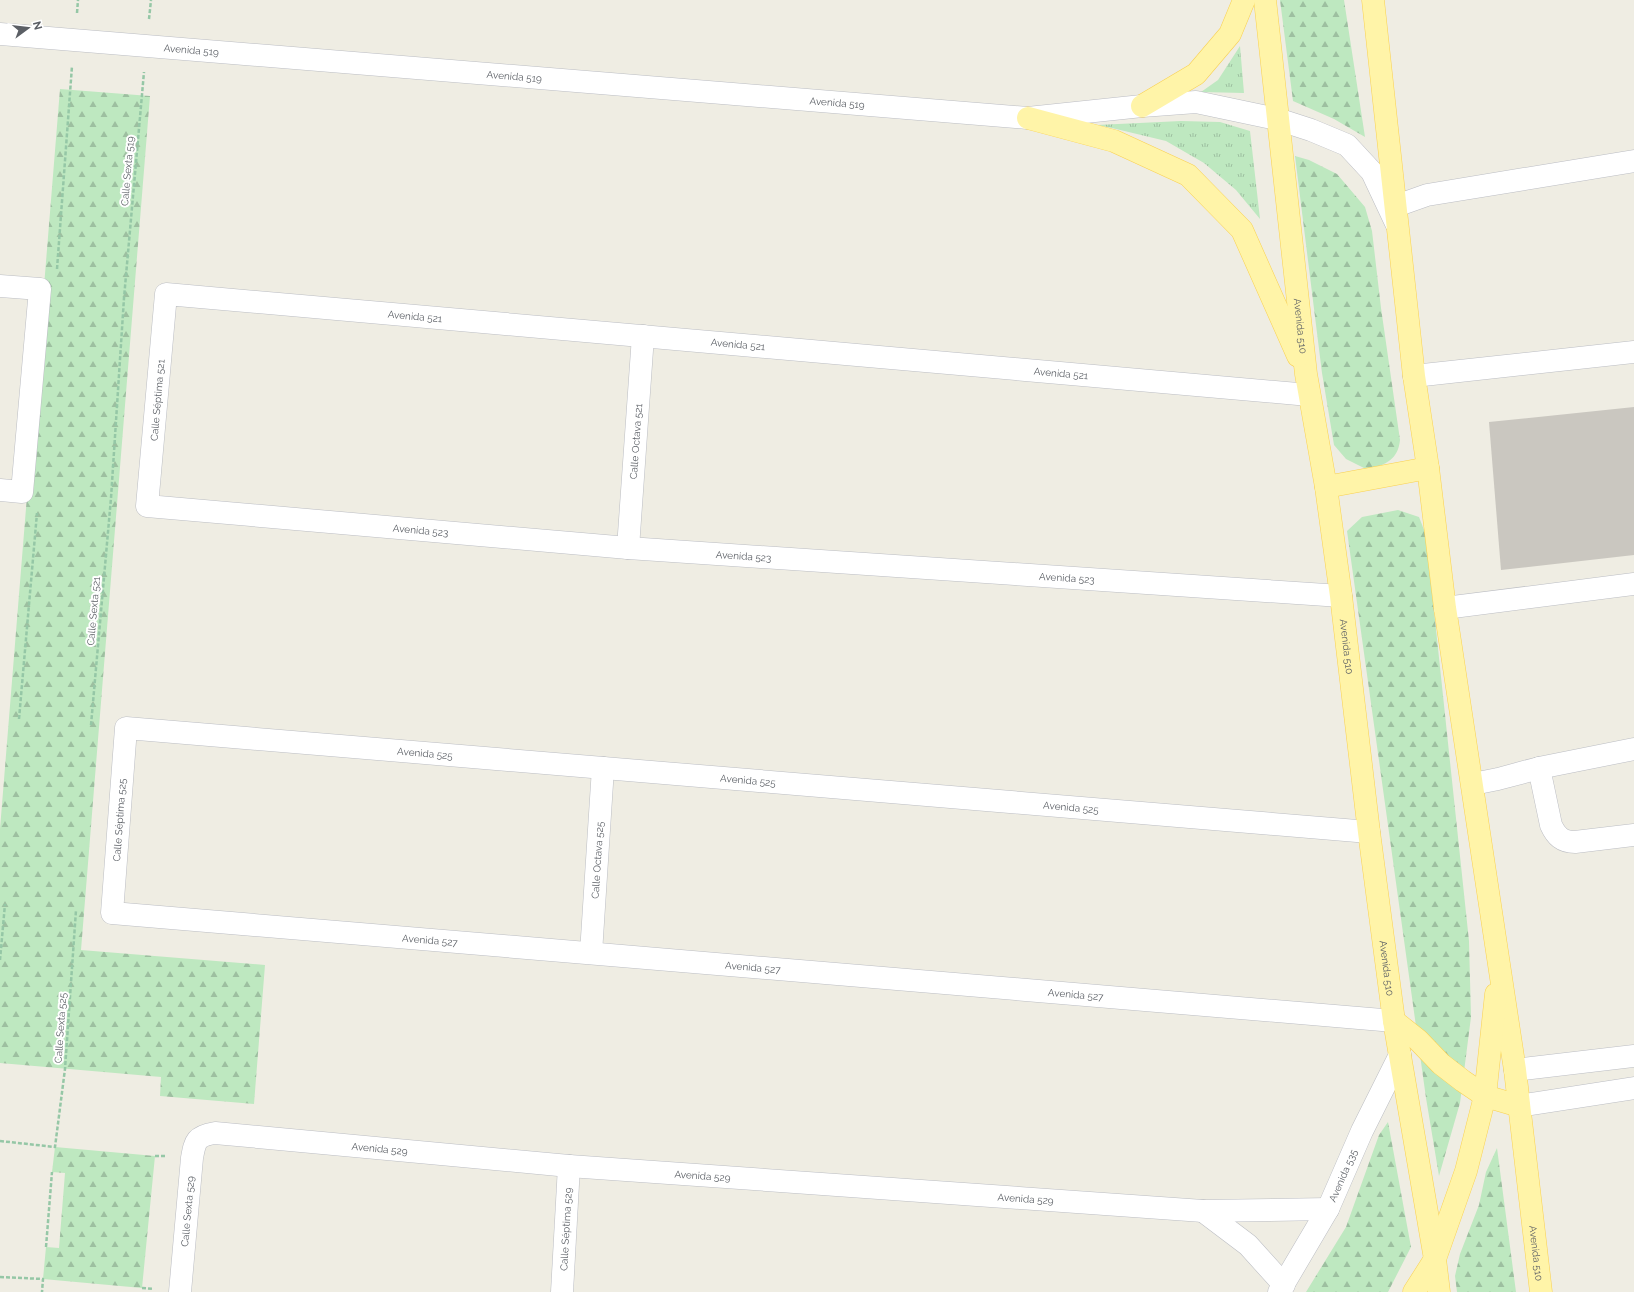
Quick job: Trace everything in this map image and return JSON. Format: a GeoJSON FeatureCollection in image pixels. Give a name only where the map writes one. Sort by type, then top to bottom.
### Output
{"type":"FeatureCollection","features":[{"type":"Feature","properties":{"kind":"main road"},"geometry":{"type":"LineString","coordinates":[[1142,106],[1196,74],[1230,34],[1244,0]]}},
{"type":"Feature","properties":{"kind":"main road","name":"Avenida 510"},"geometry":{"type":"LineString","coordinates":[[1265,0],[1277,119],[1308,384],[1326,487],[1341,596],[1369,832],[1394,1021],[1435,1259],[1439,1292]]}},
{"type":"Feature","properties":{"kind":"main road","name":"Avenida 510"},"geometry":{"type":"LineString","coordinates":[[1373,0],[1414,376],[1428,468],[1445,608],[1473,784],[1515,1070],[1541,1292]]}},
{"type":"Feature","properties":{"kind":"main road"},"geometry":{"type":"LineString","coordinates":[[1028,118],[1114,141],[1188,175],[1242,230],[1308,384]]}},
{"type":"Feature","properties":{"kind":"main road"},"geometry":{"type":"LineString","coordinates":[[1326,487],[1428,468]]}},
{"type":"Feature","properties":{"kind":"main road"},"geometry":{"type":"LineString","coordinates":[[1414,1292],[1435,1259],[1466,1171],[1485,1096],[1499,962]]}},
{"type":"Feature","properties":{"kind":"main road"},"geometry":{"type":"LineString","coordinates":[[1394,1021],[1418,1040],[1441,1064],[1485,1096],[1519,1106]]}},
{"type":"Feature","properties":{"kind":"street","name":"Avenida 519"},"geometry":{"type":"LineString","coordinates":[[0,34],[1028,118],[1196,102],[1277,119],[1311,130],[1347,146],[1372,172],[1397,216]]}},
{"type":"Feature","properties":{"kind":"street"},"geometry":{"type":"LineString","coordinates":[[1397,216],[1427,195],[1634,161]]}},
{"type":"Feature","properties":{"kind":"street"},"geometry":{"type":"LineString","coordinates":[[0,286],[40,289],[22,492],[0,490]]}},
{"type":"Feature","properties":{"kind":"street","name":"Avenida 521"},"geometry":{"type":"LineString","coordinates":[[166,294],[643,336],[1308,384]]}},
{"type":"Feature","properties":{"kind":"street","name":"Calle Séptima 521"},"geometry":{"type":"LineString","coordinates":[[147,506],[166,294]]}},
{"type":"Feature","properties":{"kind":"street","name":"Calle Octava 521"},"geometry":{"type":"LineString","coordinates":[[628,548],[643,336]]}},
{"type":"Feature","properties":{"kind":"street"},"geometry":{"type":"LineString","coordinates":[[1414,376],[1634,352]]}},
{"type":"Feature","properties":{"kind":"street","name":"Avenida 523"},"geometry":{"type":"LineString","coordinates":[[147,506],[628,548],[1341,596]]}},
{"type":"Feature","properties":{"kind":"street"},"geometry":{"type":"LineString","coordinates":[[1445,608],[1634,584]]}},
{"type":"Feature","properties":{"kind":"street","name":"Avenida 525"},"geometry":{"type":"LineString","coordinates":[[126,728],[1369,832]]}},
{"type":"Feature","properties":{"kind":"street","name":"Calle Séptima 525"},"geometry":{"type":"LineString","coordinates":[[112,913],[126,728]]}},
{"type":"Feature","properties":{"kind":"street"},"geometry":{"type":"LineString","coordinates":[[1473,784],[1498,780],[1540,768],[1634,749]]}},
{"type":"Feature","properties":{"kind":"street","name":"Calle Octava 525"},"geometry":{"type":"LineString","coordinates":[[591,953],[603,768]]}},
{"type":"Feature","properties":{"kind":"street"},"geometry":{"type":"LineString","coordinates":[[1540,768],[1551,825],[1554,833],[1560,838],[1567,842],[1575,842],[1634,835]]}},
{"type":"Feature","properties":{"kind":"street","name":"Avenida 527"},"geometry":{"type":"LineString","coordinates":[[112,913],[1394,1021]]}},
{"type":"Feature","properties":{"kind":"street","name":"Avenida 535"},"geometry":{"type":"LineString","coordinates":[[1281,1288],[1328,1209],[1362,1131],[1400,1055]]}},
{"type":"Feature","properties":{"kind":"street"},"geometry":{"type":"LineString","coordinates":[[1515,1070],[1634,1056]]}},
{"type":"Feature","properties":{"kind":"street"},"geometry":{"type":"LineString","coordinates":[[1519,1106],[1634,1088]]}},
{"type":"Feature","properties":{"kind":"street","name":"Avenida 529"},"geometry":{"type":"LineString","coordinates":[[203,1134],[228,1133],[569,1166],[1203,1211],[1328,1209]]}},
{"type":"Feature","properties":{"kind":"street","name":"Calle Sexta 529"},"geometry":{"type":"LineString","coordinates":[[180,1292],[192,1158],[195,1142],[203,1134]]}},
{"type":"Feature","properties":{"kind":"street","name":"Calle Séptima 529"},"geometry":{"type":"LineString","coordinates":[[562,1292],[569,1166]]}},
{"type":"Feature","properties":{"kind":"street"},"geometry":{"type":"LineString","coordinates":[[1203,1211],[1248,1245],[1281,1288]]}},
{"type":"Feature","properties":{"kind":"path"},"geometry":{"type":"LineString","coordinates":[[56,276],[74,39]]}},
{"type":"Feature","properties":{"kind":"path","name":"Calle Sexta 519"},"geometry":{"type":"LineString","coordinates":[[111,498],[124,298],[147,46]]}},
{"type":"Feature","properties":{"kind":"path","name":"Calle Sexta 521"},"geometry":{"type":"LineString","coordinates":[[91,725],[111,498]]}},
{"type":"Feature","properties":{"kind":"path"},"geometry":{"type":"LineString","coordinates":[[19,719],[37,510]]}},
{"type":"Feature","properties":{"kind":"path"},"geometry":{"type":"LineString","coordinates":[[0,960],[5,904]]}},
{"type":"Feature","properties":{"kind":"path","name":"Calle Sexta 525"},"geometry":{"type":"LineString","coordinates":[[0,1141],[55,1147],[65,1069],[76,910]]}},
{"type":"Feature","properties":{"kind":"path"},"geometry":{"type":"LineString","coordinates":[[46,1247],[52,1172]]}},
{"type":"Feature","properties":{"kind":"path"},"geometry":{"type":"LineString","coordinates":[[0,1277],[44,1280],[42,1292]]}},
{"type":"Feature","properties":{"kind":"green space"},"geometry":{"type":"Polygon","coordinates":[[[1280,0],[1344,0],[1365,137],[1334,119],[1293,101],[1280,0]]]}},
{"type":"Feature","properties":{"kind":"green space"},"geometry":{"type":"Polygon","coordinates":[[[1240,46],[1244,93],[1201,92],[1218,80],[1240,46]]]}},
{"type":"Feature","properties":{"kind":"green space"},"geometry":{"type":"Polygon","coordinates":[[[60,89],[150,96],[81,950],[265,965],[254,1104],[160,1096],[161,1077],[0,1063],[0,829],[60,89]]]}},
{"type":"Feature","properties":{"kind":"green space"},"geometry":{"type":"Polygon","coordinates":[[[1181,121],[1220,122],[1250,131],[1260,219],[1236,190],[1204,163],[1166,141],[1097,125],[1181,121]]]}},
{"type":"Feature","properties":{"kind":"green space"},"geometry":{"type":"Polygon","coordinates":[[[1295,156],[1309,160],[1337,174],[1365,207],[1372,231],[1381,308],[1400,440],[1399,447],[1394,457],[1380,466],[1368,470],[1346,459],[1334,445],[1322,373],[1295,156]]]}},
{"type":"Feature","properties":{"kind":"green space"},"geometry":{"type":"Polygon","coordinates":[[[1398,510],[1419,517],[1426,535],[1469,941],[1471,1017],[1460,1103],[1439,1176],[1426,1098],[1347,531],[1362,517],[1398,510]]]}},
{"type":"Feature","properties":{"kind":"green space"},"geometry":{"type":"Polygon","coordinates":[[[1388,1122],[1411,1247],[1388,1292],[1306,1292],[1346,1227],[1379,1135],[1388,1122]]]}},
{"type":"Feature","properties":{"kind":"green space"},"geometry":{"type":"Polygon","coordinates":[[[55,1147],[155,1156],[142,1288],[43,1279],[46,1247],[59,1248],[65,1173],[52,1172],[55,1147]]]}},
{"type":"Feature","properties":{"kind":"green space"},"geometry":{"type":"Polygon","coordinates":[[[1497,1148],[1516,1292],[1457,1292],[1455,1276],[1460,1254],[1479,1205],[1486,1172],[1497,1148]]]}},
{"type":"Feature","properties":{"kind":"building"},"geometry":{"type":"Polygon","coordinates":[[[1634,407],[1634,555],[1501,570],[1489,422],[1634,407]]]}}]}
